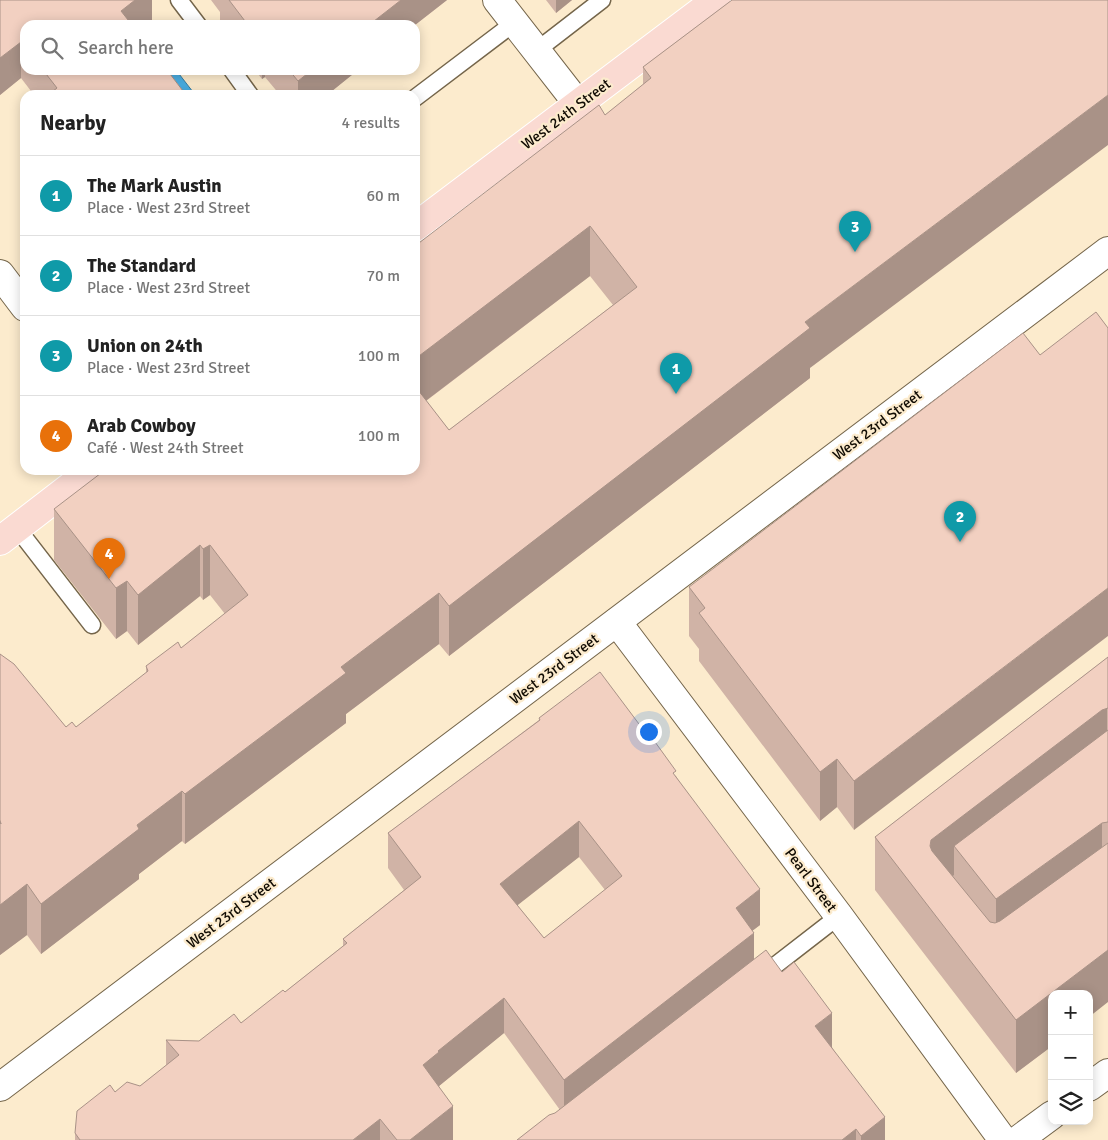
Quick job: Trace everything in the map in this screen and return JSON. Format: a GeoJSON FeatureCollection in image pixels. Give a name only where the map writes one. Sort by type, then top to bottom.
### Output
{"type":"FeatureCollection","features":[{"type":"Feature","properties":{"kind":"main road","name":"West 24th Street"},"geometry":{"type":"LineString","coordinates":[[420,223],[713,1]]}},
{"type":"Feature","properties":{"kind":"main road"},"geometry":{"type":"LineString","coordinates":[[9,534],[86,475]]}},
{"type":"Feature","properties":{"kind":"street"},"geometry":{"type":"LineString","coordinates":[[496,0],[578,104]]}},
{"type":"Feature","properties":{"kind":"street","name":"West 23rd Street"},"geometry":{"type":"LineString","coordinates":[[0,1087],[1108,251]]}},
{"type":"Feature","properties":{"kind":"street"},"geometry":{"type":"LineString","coordinates":[[0,274],[20,300]]}},
{"type":"Feature","properties":{"kind":"street","name":"Pearl Street"},"geometry":{"type":"LineString","coordinates":[[617,622],[839,916],[1003,1140]]}},
{"type":"Feature","properties":{"kind":"street"},"geometry":{"type":"LineString","coordinates":[[1093,1084],[1108,1073]]}},
{"type":"Feature","properties":{"kind":"street"},"geometry":{"type":"LineString","coordinates":[[1018,1140],[1048,1118]]}},
{"type":"Feature","properties":{"kind":"lane"},"geometry":{"type":"LineString","coordinates":[[179,0],[194,20]]}},
{"type":"Feature","properties":{"kind":"lane"},"geometry":{"type":"LineString","coordinates":[[536,51],[602,0]]}},
{"type":"Feature","properties":{"kind":"lane"},"geometry":{"type":"LineString","coordinates":[[420,94],[514,23]]}},
{"type":"Feature","properties":{"kind":"lane"},"geometry":{"type":"LineString","coordinates":[[236,75],[246,90]]}},
{"type":"Feature","properties":{"kind":"lane"},"geometry":{"type":"LineString","coordinates":[[9,534],[92,625]]}},
{"type":"Feature","properties":{"kind":"lane"},"geometry":{"type":"LineString","coordinates":[[745,989],[839,916]]}},
{"type":"Feature","properties":{"kind":"water"},"geometry":{"type":"Polygon","coordinates":[[[150,75],[180,75],[191,90],[161,90],[150,75]]]}},
{"type":"Feature","properties":{"kind":"building"},"geometry":{"type":"Polygon","coordinates":[[[0,0],[135,0],[121,11],[128,20],[20,20],[20,43],[0,58],[0,0]]]}},
{"type":"Feature","properties":{"kind":"building"},"geometry":{"type":"Polygon","coordinates":[[[229,0],[401,0],[375,20],[244,20],[229,0]]]}},
{"type":"Feature","properties":{"kind":"building"},"geometry":{"type":"Polygon","coordinates":[[[732,0],[1108,0],[1108,95],[805,322],[810,328],[449,606],[439,593],[341,667],[346,673],[185,794],[182,791],[137,825],[139,829],[41,904],[27,884],[0,905],[0,654],[14,664],[66,727],[72,722],[76,727],[148,671],[146,666],[178,642],[181,648],[248,595],[210,545],[203,549],[200,545],[138,595],[127,581],[116,588],[54,509],[98,475],[420,475],[420,392],[449,430],[637,287],[590,226],[420,355],[420,242],[599,105],[605,115],[651,78],[643,67],[732,0]]]}},
{"type":"Feature","properties":{"kind":"building"},"geometry":{"type":"Polygon","coordinates":[[[47,75],[171,75],[182,90],[54,90],[57,88],[47,75]]]}},
{"type":"Feature","properties":{"kind":"building"},"geometry":{"type":"Polygon","coordinates":[[[293,75],[306,75],[298,81],[293,75]]]}},
{"type":"Feature","properties":{"kind":"building"},"geometry":{"type":"Polygon","coordinates":[[[1096,312],[1108,328],[1108,588],[854,781],[837,759],[820,772],[699,613],[705,608],[689,587],[1023,333],[1040,355],[1096,312]]]}},
{"type":"Feature","properties":{"kind":"building"},"geometry":{"type":"Polygon","coordinates":[[[1108,657],[1108,708],[1102,710],[931,840],[930,846],[932,851],[990,922],[995,923],[1108,843],[1108,950],[1055,990],[1048,990],[1048,996],[1016,1020],[875,837],[1108,657]]]}},
{"type":"Feature","properties":{"kind":"building"},"geometry":{"type":"Polygon","coordinates":[[[600,672],[648,736],[650,735],[676,771],[673,773],[760,889],[736,908],[754,933],[564,1080],[504,998],[423,1065],[453,1106],[410,1140],[397,1140],[380,1119],[353,1140],[80,1140],[75,1133],[77,1111],[110,1085],[115,1092],[127,1082],[140,1086],[179,1055],[166,1040],[199,1041],[234,1014],[241,1023],[283,990],[285,992],[347,943],[343,939],[421,877],[388,833],[540,720],[539,718],[600,672]],[[579,821],[500,884],[544,938],[622,876],[579,821]]]}},
{"type":"Feature","properties":{"kind":"building"},"geometry":{"type":"Polygon","coordinates":[[[1108,730],[1108,822],[1102,823],[996,899],[954,846],[1108,730]]]}},
{"type":"Feature","properties":{"kind":"building"},"geometry":{"type":"Polygon","coordinates":[[[766,950],[782,972],[794,962],[832,1013],[815,1026],[885,1117],[861,1136],[856,1129],[842,1140],[517,1140],[549,1115],[555,1113],[766,950]]]}},
{"type":"Feature","properties":{"kind":"place","name":"Union on 24th"},"geometry":{"type":"Point","coordinates":[855,252]}},
{"type":"Feature","properties":{"kind":"place","name":"The Mark Austin"},"geometry":{"type":"Point","coordinates":[676,394]}},
{"type":"Feature","properties":{"kind":"place","name":"The Standard"},"geometry":{"type":"Point","coordinates":[960,542]}},
{"type":"Feature","properties":{"kind":"place","name":"Arab Cowboy"},"geometry":{"type":"Point","coordinates":[109,579]}}]}
